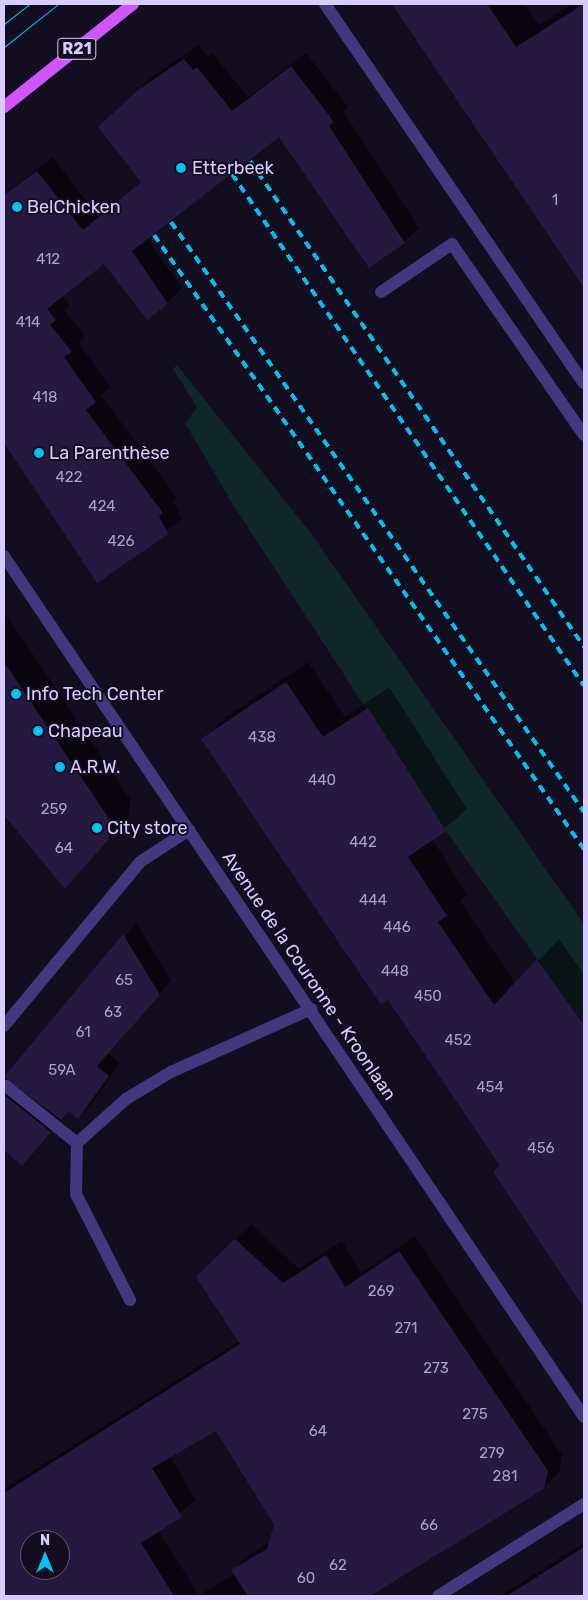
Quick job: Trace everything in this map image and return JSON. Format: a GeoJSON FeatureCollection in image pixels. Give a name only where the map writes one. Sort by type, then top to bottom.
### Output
{"type":"FeatureCollection","features":[{"type":"Feature","properties":{"kind":"main road","name":"R21"},"geometry":{"type":"LineString","coordinates":[[4,107],[133,4]]}},
{"type":"Feature","properties":{"kind":"street"},"geometry":{"type":"LineString","coordinates":[[325,4],[584,383]]}},
{"type":"Feature","properties":{"kind":"street"},"geometry":{"type":"LineString","coordinates":[[381,292],[452,244],[584,434]]}},
{"type":"Feature","properties":{"kind":"street","name":"Avenue de la Couronne - Kroonlaan"},"geometry":{"type":"LineString","coordinates":[[4,556],[311,1009],[584,1417]]}},
{"type":"Feature","properties":{"kind":"street"},"geometry":{"type":"LineString","coordinates":[[4,1026],[140,862],[189,830]]}},
{"type":"Feature","properties":{"kind":"street"},"geometry":{"type":"LineString","coordinates":[[130,1300],[76,1194],[77,1143],[126,1098],[171,1072],[311,1009]]}},
{"type":"Feature","properties":{"kind":"street"},"geometry":{"type":"LineString","coordinates":[[6,1086],[77,1143]]}},
{"type":"Feature","properties":{"kind":"street"},"geometry":{"type":"LineString","coordinates":[[438,1596],[584,1504]]}},
{"type":"Feature","properties":{"kind":"green space"},"geometry":{"type":"Polygon","coordinates":[[[177,365],[310,532],[584,924],[584,1025],[446,831],[232,503],[185,423],[197,407],[173,369],[177,365]]]}},
{"type":"Feature","properties":{"kind":"building"},"geometry":{"type":"Polygon","coordinates":[[[392,4],[487,4],[516,47],[584,4],[584,288],[392,4]]]}},
{"type":"Feature","properties":{"kind":"building"},"geometry":{"type":"Polygon","coordinates":[[[184,59],[193,70],[197,67],[232,111],[291,66],[334,122],[329,126],[405,243],[369,268],[279,137],[132,251],[168,304],[147,320],[104,264],[47,309],[56,320],[50,325],[72,352],[64,357],[96,402],[86,410],[163,513],[159,516],[168,534],[97,583],[4,443],[4,195],[37,171],[83,230],[141,182],[98,127],[138,90],[184,59]]]}},
{"type":"Feature","properties":{"kind":"building"},"geometry":{"type":"Polygon","coordinates":[[[4,662],[110,820],[109,839],[65,889],[4,815],[4,662]]]}},
{"type":"Feature","properties":{"kind":"building"},"geometry":{"type":"Polygon","coordinates":[[[286,682],[323,737],[368,708],[446,831],[408,857],[447,916],[438,922],[494,1005],[537,959],[584,1025],[584,1308],[493,1172],[500,1166],[388,1000],[381,1005],[201,739],[286,682]]]}},
{"type":"Feature","properties":{"kind":"building"},"geometry":{"type":"Polygon","coordinates":[[[123,934],[160,995],[97,1066],[109,1076],[78,1119],[69,1111],[61,1120],[4,1077],[123,934]]]}},
{"type":"Feature","properties":{"kind":"building"},"geometry":{"type":"Polygon","coordinates":[[[4,1095],[51,1132],[22,1166],[4,1150],[4,1095]]]}},
{"type":"Feature","properties":{"kind":"building"},"geometry":{"type":"Polygon","coordinates":[[[235,1239],[283,1283],[326,1255],[345,1287],[399,1251],[548,1471],[544,1489],[370,1596],[248,1596],[231,1570],[267,1549],[274,1525],[216,1431],[152,1468],[182,1517],[141,1543],[174,1596],[4,1596],[4,1493],[240,1344],[196,1277],[235,1239]]]}},
{"type":"Feature","properties":{"kind":"building"},"geometry":{"type":"Polygon","coordinates":[[[584,1547],[584,1596],[507,1596],[584,1547]]]}},
{"type":"Feature","properties":{"kind":"tram line"},"geometry":{"type":"LineString","coordinates":[[4,24],[30,4]]}},
{"type":"Feature","properties":{"kind":"tram line"},"geometry":{"type":"LineString","coordinates":[[4,47],[58,4]]}},
{"type":"Feature","properties":{"kind":"railway"},"geometry":{"type":"LineString","coordinates":[[250,161],[584,647]]}},
{"type":"Feature","properties":{"kind":"railway"},"geometry":{"type":"LineString","coordinates":[[232,174],[584,686]]}},
{"type":"Feature","properties":{"kind":"railway"},"geometry":{"type":"LineString","coordinates":[[171,222],[584,812]]}},
{"type":"Feature","properties":{"kind":"railway"},"geometry":{"type":"LineString","coordinates":[[154,235],[584,849]]}},
{"type":"Feature","properties":{"kind":"place","name":"Etterbeek"},"geometry":{"type":"Point","coordinates":[181,168]}},
{"type":"Feature","properties":{"kind":"place","name":"BelChicken"},"geometry":{"type":"Point","coordinates":[17,207]}},
{"type":"Feature","properties":{"kind":"place","name":"La Parenthèse"},"geometry":{"type":"Point","coordinates":[39,453]}},
{"type":"Feature","properties":{"kind":"place","name":"Info Tech Center"},"geometry":{"type":"Point","coordinates":[16,694]}},
{"type":"Feature","properties":{"kind":"place","name":"Chapeau"},"geometry":{"type":"Point","coordinates":[38,731]}},
{"type":"Feature","properties":{"kind":"place","name":"A.R.W."},"geometry":{"type":"Point","coordinates":[60,767]}},
{"type":"Feature","properties":{"kind":"place","name":"City store"},"geometry":{"type":"Point","coordinates":[97,828]}}]}
